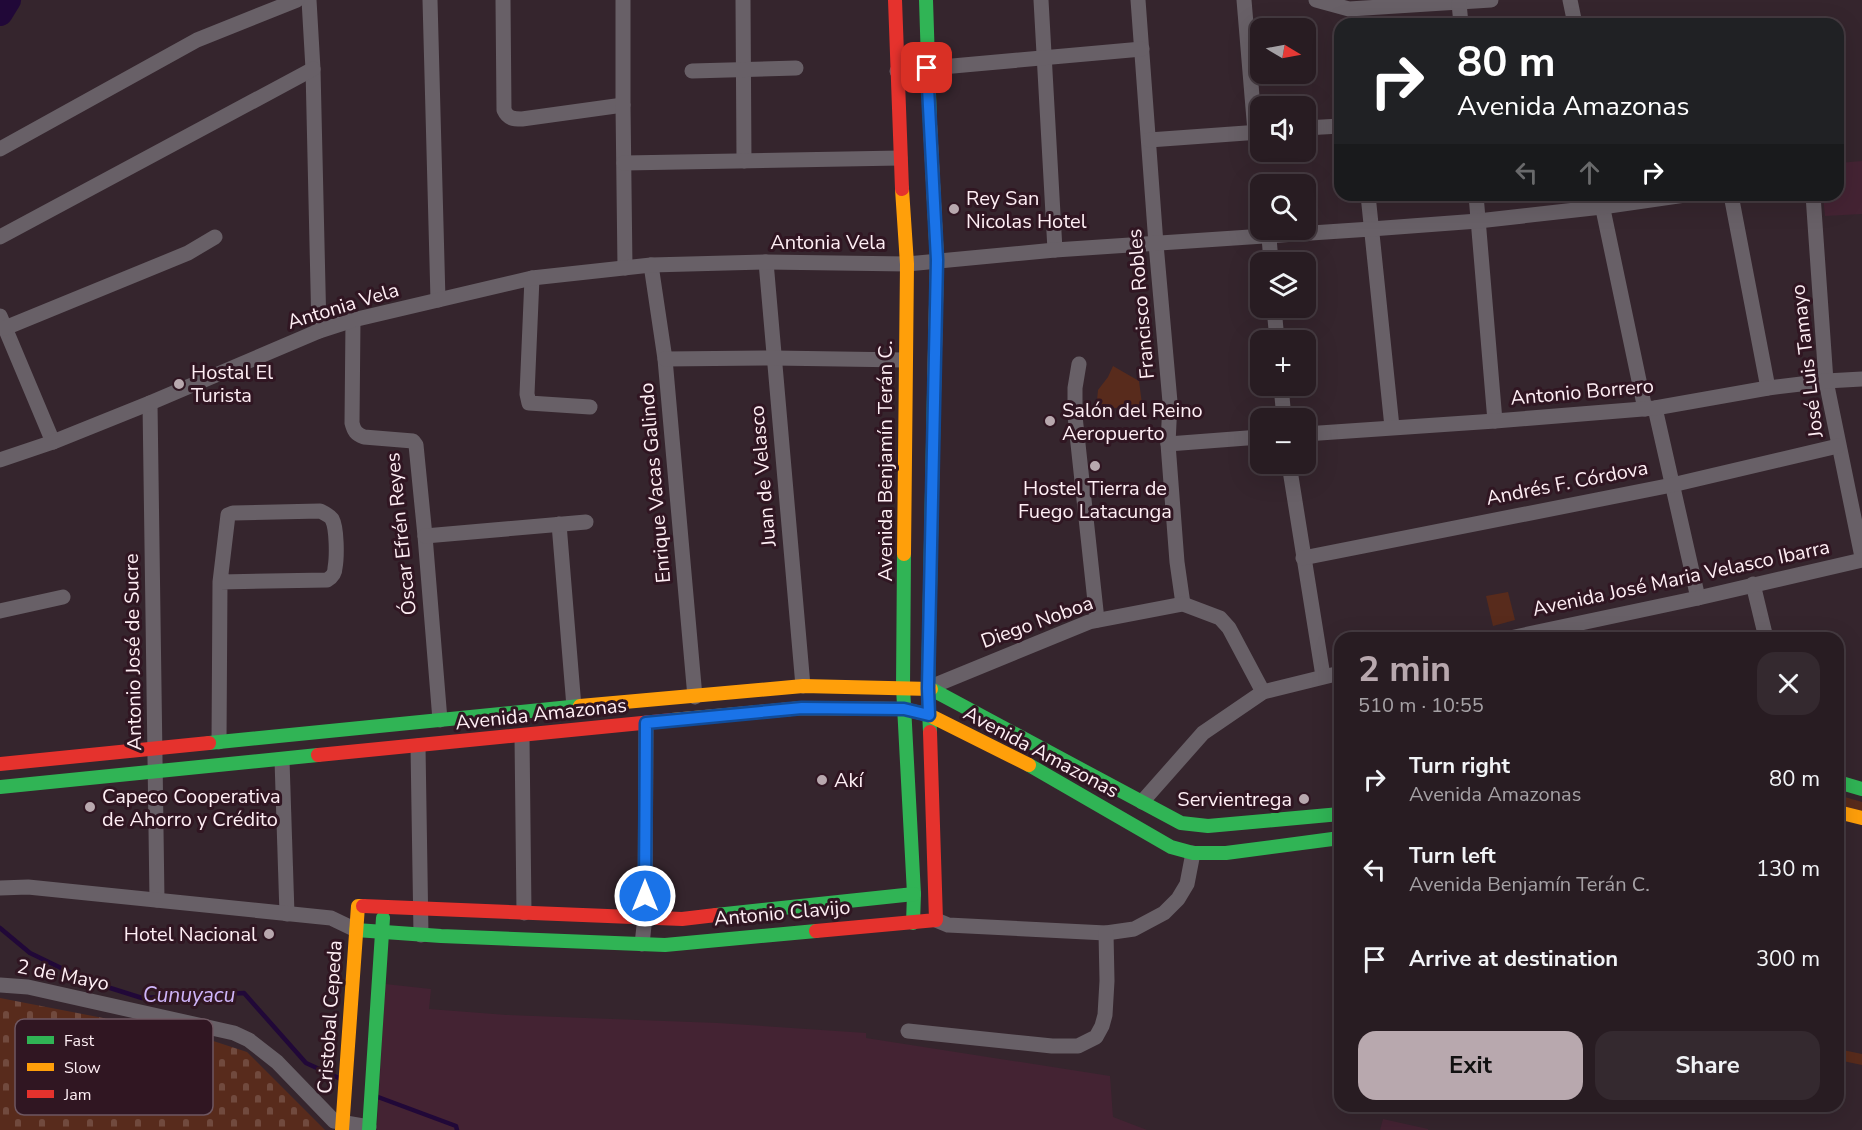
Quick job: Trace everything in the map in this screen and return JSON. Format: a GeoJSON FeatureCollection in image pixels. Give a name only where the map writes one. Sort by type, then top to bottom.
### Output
{"type":"FeatureCollection","features":[{"type":"Feature","properties":{"kind":"main road","name":"Avenida Benjamín Terán C."},"geometry":{"type":"LineString","coordinates":[[896,0],[900,158],[907,264],[903,687],[914,894],[913,923]]}},
{"type":"Feature","properties":{"kind":"main road"},"geometry":{"type":"LineString","coordinates":[[926,0],[927,68],[937,260],[928,688],[936,920]]}},
{"type":"Feature","properties":{"kind":"main road","name":"Avenida Amazonas"},"geometry":{"type":"LineString","coordinates":[[0,764],[803,686],[903,687],[928,688],[1181,823],[1208,826],[1334,815]]}},
{"type":"Feature","properties":{"kind":"main road","name":"Avenida Amazonas"},"geometry":{"type":"LineString","coordinates":[[0,787],[802,708],[904,709],[929,715],[1029,765],[1171,847],[1193,853],[1226,853],[1334,839]]}},
{"type":"Feature","properties":{"kind":"main road"},"geometry":{"type":"LineString","coordinates":[[1844,784],[1862,789]]}},
{"type":"Feature","properties":{"kind":"main road"},"geometry":{"type":"LineString","coordinates":[[1844,814],[1862,818]]}},
{"type":"Feature","properties":{"kind":"main road","name":"Antonio Clavijo"},"geometry":{"type":"LineString","coordinates":[[358,906],[682,919],[914,894]]}},
{"type":"Feature","properties":{"kind":"main road","name":"Cristobal Cepeda"},"geometry":{"type":"LineString","coordinates":[[341,1126],[358,906]]}},
{"type":"Feature","properties":{"kind":"main road"},"geometry":{"type":"LineString","coordinates":[[369,1128],[384,908]]}},
{"type":"Feature","properties":{"kind":"main road","name":"Antonio Clavijo"},"geometry":{"type":"LineString","coordinates":[[356,930],[421,935],[665,945],[936,920]]}},
{"type":"Feature","properties":{"kind":"street"},"geometry":{"type":"LineString","coordinates":[[0,149],[197,40],[297,0]]}},
{"type":"Feature","properties":{"kind":"street"},"geometry":{"type":"LineString","coordinates":[[309,0],[313,69],[319,331]]}},
{"type":"Feature","properties":{"kind":"street"},"geometry":{"type":"LineString","coordinates":[[430,0],[438,300]]}},
{"type":"Feature","properties":{"kind":"street"},"geometry":{"type":"LineString","coordinates":[[503,0],[504,110],[510,118],[522,119],[623,105]]}},
{"type":"Feature","properties":{"kind":"street"},"geometry":{"type":"LineString","coordinates":[[624,0],[625,268]]}},
{"type":"Feature","properties":{"kind":"street"},"geometry":{"type":"LineString","coordinates":[[743,0],[744,161]]}},
{"type":"Feature","properties":{"kind":"street"},"geometry":{"type":"LineString","coordinates":[[1041,0],[1056,250]]}},
{"type":"Feature","properties":{"kind":"street","name":"Francisco Robles"},"geometry":{"type":"LineString","coordinates":[[1138,0],[1170,402],[1168,444],[1177,562],[1183,604]]}},
{"type":"Feature","properties":{"kind":"street"},"geometry":{"type":"LineString","coordinates":[[1244,0],[1253,96]]}},
{"type":"Feature","properties":{"kind":"street"},"geometry":{"type":"LineString","coordinates":[[1316,0],[1350,16],[1491,0]]}},
{"type":"Feature","properties":{"kind":"street"},"geometry":{"type":"LineString","coordinates":[[1570,0],[1574,18]]}},
{"type":"Feature","properties":{"kind":"street"},"geometry":{"type":"LineString","coordinates":[[1459,3],[1460,18]]}},
{"type":"Feature","properties":{"kind":"street"},"geometry":{"type":"LineString","coordinates":[[897,71],[1142,49]]}},
{"type":"Feature","properties":{"kind":"street"},"geometry":{"type":"LineString","coordinates":[[692,71],[796,68]]}},
{"type":"Feature","properties":{"kind":"street"},"geometry":{"type":"LineString","coordinates":[[0,237],[313,69]]}},
{"type":"Feature","properties":{"kind":"street"},"geometry":{"type":"LineString","coordinates":[[1316,127],[1334,126]]}},
{"type":"Feature","properties":{"kind":"street"},"geometry":{"type":"LineString","coordinates":[[1149,140],[1250,133]]}},
{"type":"Feature","properties":{"kind":"street"},"geometry":{"type":"LineString","coordinates":[[624,163],[900,158]]}},
{"type":"Feature","properties":{"kind":"street"},"geometry":{"type":"LineString","coordinates":[[1369,201],[1392,427]]}},
{"type":"Feature","properties":{"kind":"street"},"geometry":{"type":"LineString","coordinates":[[1476,201],[1495,421]]}},
{"type":"Feature","properties":{"kind":"street"},"geometry":{"type":"LineString","coordinates":[[1601,201],[1698,598]]}},
{"type":"Feature","properties":{"kind":"street","name":"Antonia Vela"},"geometry":{"type":"LineString","coordinates":[[1316,234],[1478,220],[1601,201]]}},
{"type":"Feature","properties":{"kind":"street"},"geometry":{"type":"LineString","coordinates":[[1732,201],[1768,388]]}},
{"type":"Feature","properties":{"kind":"street","name":"José Luis Tamayo"},"geometry":{"type":"LineString","coordinates":[[1812,201],[1826,381],[1862,558]]}},
{"type":"Feature","properties":{"kind":"street"},"geometry":{"type":"LineString","coordinates":[[53,442],[2,322],[189,253],[215,237]]}},
{"type":"Feature","properties":{"kind":"street","name":"Antonia Vela"},"geometry":{"type":"LineString","coordinates":[[0,460],[53,442],[150,403],[319,331],[353,320],[532,278],[651,265],[766,262],[907,264],[1056,250],[1250,238]]}},
{"type":"Feature","properties":{"kind":"street","name":"Juan de Velasco"},"geometry":{"type":"LineString","coordinates":[[766,262],[803,686]]}},
{"type":"Feature","properties":{"kind":"street","name":"Enrique Vacas Galindo"},"geometry":{"type":"LineString","coordinates":[[651,265],[665,359],[695,697]]}},
{"type":"Feature","properties":{"kind":"street"},"geometry":{"type":"LineString","coordinates":[[532,278],[527,394],[529,403],[590,407]]}},
{"type":"Feature","properties":{"kind":"street","name":"Óscar Efrén Reyes"},"geometry":{"type":"LineString","coordinates":[[353,320],[351,423],[354,430],[357,435],[364,437],[415,443],[440,720]]}},
{"type":"Feature","properties":{"kind":"street"},"geometry":{"type":"LineString","coordinates":[[665,359],[905,360]]}},
{"type":"Feature","properties":{"kind":"street"},"geometry":{"type":"LineString","coordinates":[[1079,364],[1075,388],[1075,417],[1097,620]]}},
{"type":"Feature","properties":{"kind":"street","name":"Antonio Borrero"},"geometry":{"type":"LineString","coordinates":[[1316,433],[1650,408],[1768,388],[1826,381],[1862,380]]}},
{"type":"Feature","properties":{"kind":"street","name":"Antonio José de Sucre"},"geometry":{"type":"LineString","coordinates":[[150,403],[157,900]]}},
{"type":"Feature","properties":{"kind":"street"},"geometry":{"type":"LineString","coordinates":[[1168,444],[1250,438]]}},
{"type":"Feature","properties":{"kind":"street","name":"Andrés F. Córdova"},"geometry":{"type":"LineString","coordinates":[[1304,558],[1672,485],[1838,446]]}},
{"type":"Feature","properties":{"kind":"street"},"geometry":{"type":"LineString","coordinates":[[1291,474],[1323,676]]}},
{"type":"Feature","properties":{"kind":"street"},"geometry":{"type":"LineString","coordinates":[[219,742],[220,582],[227,518],[230,514],[320,511],[333,520],[336,532],[336,570],[327,580],[220,582]]}},
{"type":"Feature","properties":{"kind":"street"},"geometry":{"type":"LineString","coordinates":[[425,536],[586,522]]}},
{"type":"Feature","properties":{"kind":"street"},"geometry":{"type":"LineString","coordinates":[[559,524],[574,707]]}},
{"type":"Feature","properties":{"kind":"street","name":"Avenida José Maria Velasco Ibarra"},"geometry":{"type":"LineString","coordinates":[[1538,632],[1698,598],[1862,558]]}},
{"type":"Feature","properties":{"kind":"street"},"geometry":{"type":"LineString","coordinates":[[1753,584],[1765,632]]}},
{"type":"Feature","properties":{"kind":"street"},"geometry":{"type":"LineString","coordinates":[[0,611],[63,597]]}},
{"type":"Feature","properties":{"kind":"street"},"geometry":{"type":"LineString","coordinates":[[1183,604],[1220,618],[1230,628],[1263,692]]}},
{"type":"Feature","properties":{"kind":"street","name":"Diego Noboa"},"geometry":{"type":"LineString","coordinates":[[928,688],[1089,622],[1183,604]]}},
{"type":"Feature","properties":{"kind":"street"},"geometry":{"type":"LineString","coordinates":[[1142,802],[1203,733],[1263,692],[1334,674]]}},
{"type":"Feature","properties":{"kind":"street"},"geometry":{"type":"LineString","coordinates":[[642,944],[645,917],[646,723]]}},
{"type":"Feature","properties":{"kind":"street"},"geometry":{"type":"LineString","coordinates":[[522,736],[524,913]]}},
{"type":"Feature","properties":{"kind":"street"},"geometry":{"type":"LineString","coordinates":[[418,746],[421,935]]}},
{"type":"Feature","properties":{"kind":"street"},"geometry":{"type":"LineString","coordinates":[[282,760],[287,914]]}},
{"type":"Feature","properties":{"kind":"street","name":"Antonio Clavijo"},"geometry":{"type":"LineString","coordinates":[[936,920],[948,925],[1106,933],[1134,929],[1164,913],[1178,899],[1187,884],[1193,853]]}},
{"type":"Feature","properties":{"kind":"street","name":"Antonio Clavijo"},"geometry":{"type":"LineString","coordinates":[[0,888],[28,887],[331,918],[356,930]]}},
{"type":"Feature","properties":{"kind":"street","name":"Antonio Clavijo"},"geometry":{"type":"LineString","coordinates":[[331,918],[358,906]]}},
{"type":"Feature","properties":{"kind":"street"},"geometry":{"type":"LineString","coordinates":[[908,1031],[1052,1046],[1078,1046],[1096,1036],[1105,1014],[1106,933]]}},
{"type":"Feature","properties":{"kind":"street","name":"2 de Mayo"},"geometry":{"type":"LineString","coordinates":[[0,985],[28,987],[171,1019]]}},
{"type":"Feature","properties":{"kind":"street","name":"2 de Mayo"},"geometry":{"type":"LineString","coordinates":[[213,1028],[234,1033],[249,1040],[270,1056],[341,1126]]}},
{"type":"Feature","properties":{"kind":"street"},"geometry":{"type":"LineString","coordinates":[[341,1126],[369,1128]]}},
{"type":"Feature","properties":{"kind":"shaded area"},"geometry":{"type":"Polygon","coordinates":[[[1862,161],[1862,214],[1825,216],[1824,201],[1844,201],[1844,162],[1862,161]]]}},
{"type":"Feature","properties":{"kind":"shaded area"},"geometry":{"type":"Polygon","coordinates":[[[385,984],[431,989],[429,1009],[507,1015],[718,1023],[866,1033],[866,1038],[1110,1076],[1113,1117],[1147,1130],[377,1130],[385,984]]]}},
{"type":"Feature","properties":{"kind":"shaded area"},"geometry":{"type":"Polygon","coordinates":[[[1383,1119],[1428,1129],[1428,1130],[1380,1130],[1383,1119]]]}},
{"type":"Feature","properties":{"kind":"green space"},"geometry":{"type":"Polygon","coordinates":[[[1113,366],[1139,381],[1142,404],[1096,411],[1098,390],[1113,366]]]}},
{"type":"Feature","properties":{"kind":"green space"},"geometry":{"type":"Polygon","coordinates":[[[1508,592],[1515,620],[1493,626],[1486,596],[1508,592]]]}},
{"type":"Feature","properties":{"kind":"green space"},"geometry":{"type":"Polygon","coordinates":[[[1844,797],[1862,802],[1862,811],[1844,806],[1844,797]]]}},
{"type":"Feature","properties":{"kind":"green space"},"geometry":{"type":"Polygon","coordinates":[[[0,998],[108,1019],[15,1019],[15,1115],[213,1115],[213,1041],[247,1052],[325,1130],[0,1130],[0,998]]]}},
{"type":"Feature","properties":{"kind":"green space"},"geometry":{"type":"Polygon","coordinates":[[[1844,1050],[1862,1054],[1862,1065],[1844,1061],[1844,1050]]]}},
{"type":"Feature","properties":{"kind":"waterway"},"geometry":{"type":"LineString","coordinates":[[0,13],[8,0]]}},
{"type":"Feature","properties":{"kind":"waterway","name":"Cunuyacu"},"geometry":{"type":"LineString","coordinates":[[0,928],[30,953],[88,981],[142,998],[244,993],[306,1063],[341,1079]]}},
{"type":"Feature","properties":{"kind":"waterway","name":"Cunuyacu"},"geometry":{"type":"LineString","coordinates":[[378,1097],[456,1126],[457,1130]]}},
{"type":"Feature","properties":{"kind":"traffic: fast"},"geometry":{"type":"LineString","coordinates":[[926,0],[930,124]]}},
{"type":"Feature","properties":{"kind":"traffic: fast"},"geometry":{"type":"LineString","coordinates":[[930,732],[928,688],[934,393]]}},
{"type":"Feature","properties":{"kind":"traffic: fast"},"geometry":{"type":"LineString","coordinates":[[904,554],[903,687],[914,894],[913,923]]}},
{"type":"Feature","properties":{"kind":"traffic: fast"},"geometry":{"type":"LineString","coordinates":[[931,689],[1181,823],[1208,826],[1334,815]]}},
{"type":"Feature","properties":{"kind":"traffic: fast"},"geometry":{"type":"LineString","coordinates":[[209,743],[580,706]]}},
{"type":"Feature","properties":{"kind":"traffic: fast"},"geometry":{"type":"LineString","coordinates":[[0,787],[318,755]]}},
{"type":"Feature","properties":{"kind":"traffic: fast"},"geometry":{"type":"LineString","coordinates":[[1029,765],[1171,847],[1193,853],[1226,853],[1334,839]]}},
{"type":"Feature","properties":{"kind":"traffic: fast"},"geometry":{"type":"LineString","coordinates":[[1844,784],[1862,789]]}},
{"type":"Feature","properties":{"kind":"traffic: fast"},"geometry":{"type":"LineString","coordinates":[[716,915],[914,894]]}},
{"type":"Feature","properties":{"kind":"traffic: fast"},"geometry":{"type":"LineString","coordinates":[[369,1130],[383,918]]}},
{"type":"Feature","properties":{"kind":"traffic: fast"},"geometry":{"type":"LineString","coordinates":[[356,930],[441,936],[665,945],[816,931]]}},
{"type":"Feature","properties":{"kind":"traffic: slow"},"geometry":{"type":"LineString","coordinates":[[930,124],[937,260],[934,393]]}},
{"type":"Feature","properties":{"kind":"traffic: slow"},"geometry":{"type":"LineString","coordinates":[[902,189],[907,264],[904,554]]}},
{"type":"Feature","properties":{"kind":"traffic: slow"},"geometry":{"type":"LineString","coordinates":[[580,706],[803,686],[931,689]]}},
{"type":"Feature","properties":{"kind":"traffic: slow"},"geometry":{"type":"LineString","coordinates":[[672,720],[802,708],[904,709],[929,715],[1029,765]]}},
{"type":"Feature","properties":{"kind":"traffic: slow"},"geometry":{"type":"LineString","coordinates":[[1844,814],[1862,818]]}},
{"type":"Feature","properties":{"kind":"traffic: slow"},"geometry":{"type":"LineString","coordinates":[[342,1130],[358,906],[363,906]]}},
{"type":"Feature","properties":{"kind":"traffic: jam"},"geometry":{"type":"LineString","coordinates":[[895,0],[902,189]]}},
{"type":"Feature","properties":{"kind":"traffic: jam"},"geometry":{"type":"LineString","coordinates":[[318,755],[672,720]]}},
{"type":"Feature","properties":{"kind":"traffic: jam"},"geometry":{"type":"LineString","coordinates":[[816,931],[936,920],[930,732]]}},
{"type":"Feature","properties":{"kind":"traffic: jam"},"geometry":{"type":"LineString","coordinates":[[0,764],[209,743]]}},
{"type":"Feature","properties":{"kind":"traffic: jam"},"geometry":{"type":"LineString","coordinates":[[363,906],[682,919],[716,915]]}},
{"type":"Feature","properties":{"kind":"place","name":"Rey San Nicolas Hotel"},"geometry":{"type":"Point","coordinates":[954,209]}},
{"type":"Feature","properties":{"kind":"place","name":"Hostal El Turista"},"geometry":{"type":"Point","coordinates":[179,384]}},
{"type":"Feature","properties":{"kind":"place","name":"Salón del Reino Aeropuerto"},"geometry":{"type":"Point","coordinates":[1050,421]}},
{"type":"Feature","properties":{"kind":"place","name":"Hostel Tierra de Fuego Latacunga"},"geometry":{"type":"Point","coordinates":[1095,466]}},
{"type":"Feature","properties":{"kind":"place","name":"Akí"},"geometry":{"type":"Point","coordinates":[822,780]}},
{"type":"Feature","properties":{"kind":"place","name":"Servientrega"},"geometry":{"type":"Point","coordinates":[1304,799]}},
{"type":"Feature","properties":{"kind":"place","name":"Capeco Cooperativa de Ahorro y Crédito"},"geometry":{"type":"Point","coordinates":[90,807]}},
{"type":"Feature","properties":{"kind":"place","name":"Hotel Nacional"},"geometry":{"type":"Point","coordinates":[269,934]}},
{"type":"Feature","properties":{"kind":"route"},"geometry":{"type":"LineString","coordinates":[[645,896],[646,723],[802,708],[904,709],[929,715],[937,260],[927,68]]}}]}
